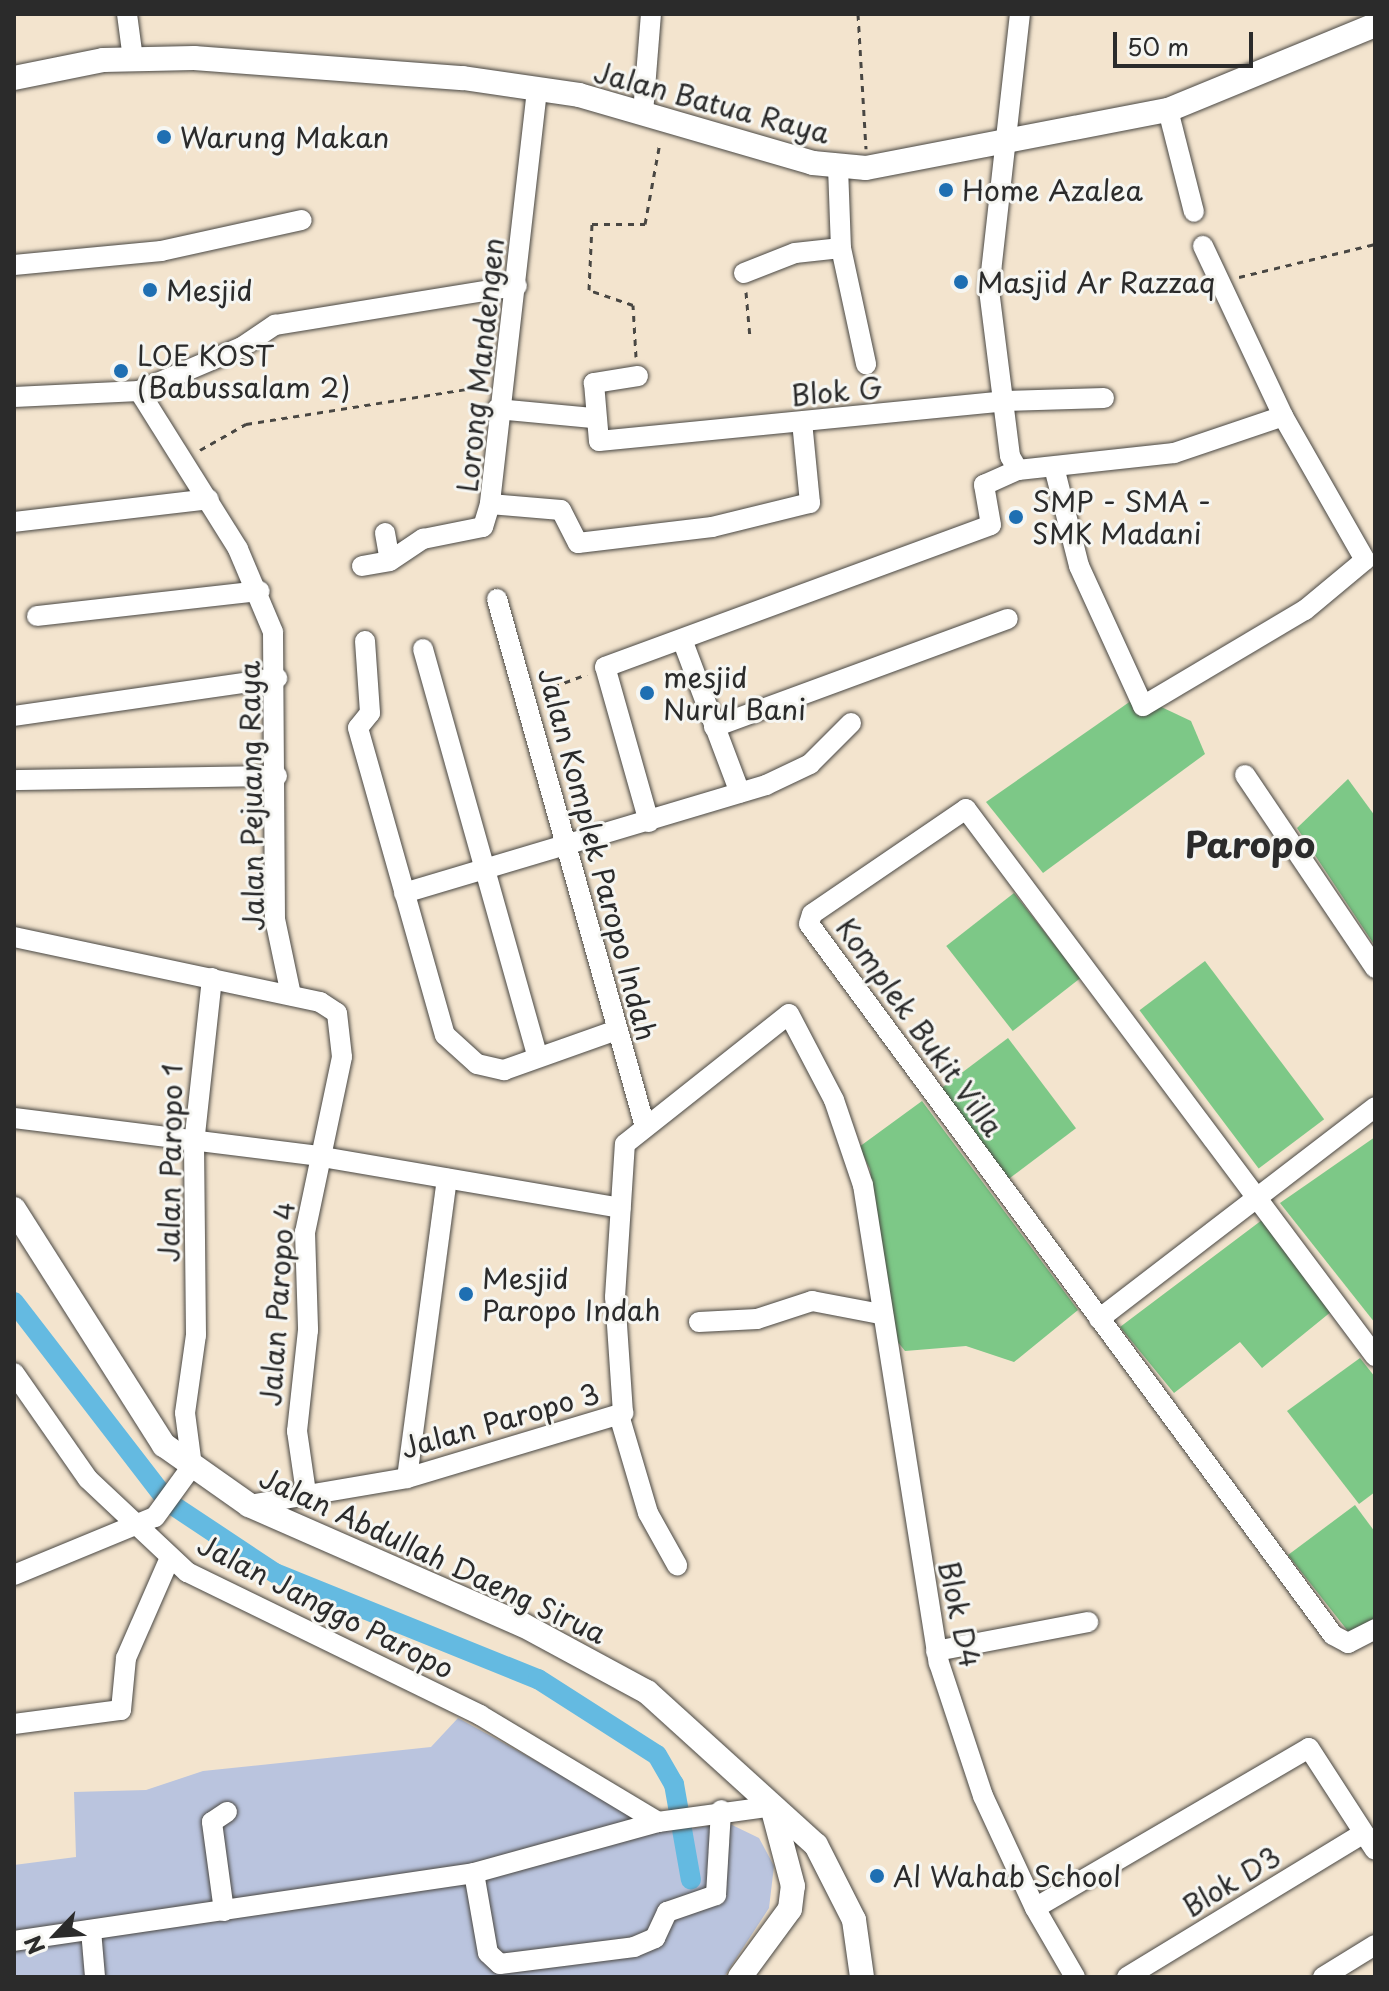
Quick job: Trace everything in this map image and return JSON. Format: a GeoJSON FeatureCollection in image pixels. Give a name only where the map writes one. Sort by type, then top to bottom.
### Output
{"type":"FeatureCollection","features":[{"type":"Feature","properties":{"kind":"main road","name":"Jalan Batua Raya"},"geometry":{"type":"LineString","coordinates":[[14,78],[69,64],[133,59],[230,60],[537,90],[653,116],[838,167],[866,168],[1168,110],[1375,25]]}},
{"type":"Feature","properties":{"kind":"main road","name":"Jalan Abdullah Daeng Sirua"},"geometry":{"type":"LineString","coordinates":[[14,1209],[158,1438],[249,1505],[523,1625],[647,1692],[771,1810],[803,1831],[824,1856],[854,1920],[862,1977]]}},
{"type":"Feature","properties":{"kind":"main road"},"geometry":{"type":"LineString","coordinates":[[740,1977],[790,1909],[793,1886],[771,1810]]}},
{"type":"Feature","properties":{"kind":"street"},"geometry":{"type":"LineString","coordinates":[[127,14],[133,59]]}},
{"type":"Feature","properties":{"kind":"street"},"geometry":{"type":"LineString","coordinates":[[651,14],[653,116]]}},
{"type":"Feature","properties":{"kind":"street"},"geometry":{"type":"LineString","coordinates":[[1018,470],[989,290],[1003,141],[1020,14]]}},
{"type":"Feature","properties":{"kind":"street","name":"Lorong Mandengen"},"geometry":{"type":"LineString","coordinates":[[537,90],[517,286],[504,382],[497,409],[490,504],[561,510],[578,543],[712,527],[810,503],[802,422]]}},
{"type":"Feature","properties":{"kind":"street"},"geometry":{"type":"LineString","coordinates":[[1168,110],[1194,212]]}},
{"type":"Feature","properties":{"kind":"street"},"geometry":{"type":"LineString","coordinates":[[838,167],[841,248],[866,364]]}},
{"type":"Feature","properties":{"kind":"street"},"geometry":{"type":"LineString","coordinates":[[14,265],[161,251],[302,220]]}},
{"type":"Feature","properties":{"kind":"street"},"geometry":{"type":"LineString","coordinates":[[1054,467],[1079,566],[1143,706],[1305,610],[1365,560],[1283,416],[1238,313],[1227,307],[1203,246]]}},
{"type":"Feature","properties":{"kind":"street"},"geometry":{"type":"LineString","coordinates":[[744,273],[795,253],[841,248]]}},
{"type":"Feature","properties":{"kind":"street"},"geometry":{"type":"LineString","coordinates":[[14,397],[139,391],[242,347],[275,325],[517,286]]}},
{"type":"Feature","properties":{"kind":"street"},"geometry":{"type":"LineString","coordinates":[[497,409],[593,418],[595,382],[638,376]]}},
{"type":"Feature","properties":{"kind":"street","name":"Jalan Pejuang Raya"},"geometry":{"type":"LineString","coordinates":[[139,391],[209,499],[260,591],[277,678],[275,919],[291,995]]}},
{"type":"Feature","properties":{"kind":"street","name":"Blok G"},"geometry":{"type":"LineString","coordinates":[[593,418],[596,437],[605,441],[1005,401],[1104,398]]}},
{"type":"Feature","properties":{"kind":"street"},"geometry":{"type":"LineString","coordinates":[[649,822],[605,667],[683,642],[991,525],[984,485],[1018,470],[1174,453],[1283,416]]}},
{"type":"Feature","properties":{"kind":"street"},"geometry":{"type":"LineString","coordinates":[[14,522],[209,499]]}},
{"type":"Feature","properties":{"kind":"street"},"geometry":{"type":"LineString","coordinates":[[362,566],[390,561],[423,539],[483,527],[490,504]]}},
{"type":"Feature","properties":{"kind":"street"},"geometry":{"type":"LineString","coordinates":[[385,533],[390,561]]}},
{"type":"Feature","properties":{"kind":"street"},"geometry":{"type":"LineString","coordinates":[[37,616],[260,591]]}},
{"type":"Feature","properties":{"kind":"street","name":"Jalan Komplek Paropo Indah"},"geometry":{"type":"LineString","coordinates":[[497,599],[527,697],[644,1123]]}},
{"type":"Feature","properties":{"kind":"street"},"geometry":{"type":"LineString","coordinates":[[714,727],[1008,619]]}},
{"type":"Feature","properties":{"kind":"street"},"geometry":{"type":"LineString","coordinates":[[365,641],[370,713],[358,728],[404,893],[454,1048],[504,1070],[537,1054],[617,1030]]}},
{"type":"Feature","properties":{"kind":"street"},"geometry":{"type":"LineString","coordinates":[[683,642],[740,793]]}},
{"type":"Feature","properties":{"kind":"street"},"geometry":{"type":"LineString","coordinates":[[423,649],[537,1054]]}},
{"type":"Feature","properties":{"kind":"street"},"geometry":{"type":"LineString","coordinates":[[14,716],[277,678]]}},
{"type":"Feature","properties":{"kind":"street"},"geometry":{"type":"LineString","coordinates":[[404,893],[567,850],[740,793],[810,764],[851,723]]}},
{"type":"Feature","properties":{"kind":"street"},"geometry":{"type":"LineString","coordinates":[[1245,775],[1375,968]]}},
{"type":"Feature","properties":{"kind":"street"},"geometry":{"type":"LineString","coordinates":[[14,780],[277,776]]}},
{"type":"Feature","properties":{"kind":"street","name":"Komplek Bukit Villa"},"geometry":{"type":"LineString","coordinates":[[1375,1356],[966,809],[812,914],[809,924],[1340,1640],[1375,1629]]}},
{"type":"Feature","properties":{"kind":"street"},"geometry":{"type":"LineString","coordinates":[[14,937],[212,978]]}},
{"type":"Feature","properties":{"kind":"street","name":"Jalan Paropo 4"},"geometry":{"type":"LineString","coordinates":[[212,978],[328,1004],[339,1020],[338,1081],[317,1156],[305,1232],[308,1341],[298,1412],[306,1493]]}},
{"type":"Feature","properties":{"kind":"street","name":"Jalan Paropo 1"},"geometry":{"type":"LineString","coordinates":[[192,1466],[185,1413],[196,1335],[194,1144],[212,978]]}},
{"type":"Feature","properties":{"kind":"street","name":"Jalan Paropo 3"},"geometry":{"type":"LineString","coordinates":[[249,1505],[407,1478],[619,1415],[621,1208],[625,1144],[644,1123],[789,1014]]}},
{"type":"Feature","properties":{"kind":"street","name":"Blok D4"},"geometry":{"type":"LineString","coordinates":[[789,1014],[834,1100],[858,1167],[936,1651],[983,1796],[1035,1908],[1075,1977]]}},
{"type":"Feature","properties":{"kind":"street"},"geometry":{"type":"LineString","coordinates":[[1099,1319],[1256,1195],[1375,1107]]}},
{"type":"Feature","properties":{"kind":"street"},"geometry":{"type":"LineString","coordinates":[[14,1118],[194,1144],[317,1156],[621,1208]]}},
{"type":"Feature","properties":{"kind":"street"},"geometry":{"type":"LineString","coordinates":[[407,1478],[447,1179]]}},
{"type":"Feature","properties":{"kind":"street"},"geometry":{"type":"LineString","coordinates":[[699,1322],[757,1319],[812,1301],[880,1314]]}},
{"type":"Feature","properties":{"kind":"street","name":"Jalan Janggo Paropo"},"geometry":{"type":"LineString","coordinates":[[14,1373],[68,1454],[136,1527],[170,1558],[480,1715],[663,1821]]}},
{"type":"Feature","properties":{"kind":"street"},"geometry":{"type":"LineString","coordinates":[[619,1415],[648,1513],[677,1565]]}},
{"type":"Feature","properties":{"kind":"street"},"geometry":{"type":"LineString","coordinates":[[14,1575],[136,1527],[162,1510],[192,1466]]}},
{"type":"Feature","properties":{"kind":"street"},"geometry":{"type":"LineString","coordinates":[[14,1724],[121,1710],[126,1658],[170,1558]]}},
{"type":"Feature","properties":{"kind":"street"},"geometry":{"type":"LineString","coordinates":[[936,1651],[1088,1622]]}},
{"type":"Feature","properties":{"kind":"street"},"geometry":{"type":"LineString","coordinates":[[1035,1908],[1312,1748],[1369,1842]]}},
{"type":"Feature","properties":{"kind":"street"},"geometry":{"type":"LineString","coordinates":[[14,1941],[474,1873],[663,1821],[711,1811],[771,1810]]}},
{"type":"Feature","properties":{"kind":"street"},"geometry":{"type":"LineString","coordinates":[[474,1873],[488,1953],[500,1964],[649,1943],[667,1912],[679,1906],[705,1902],[718,1892],[711,1811]]}},
{"type":"Feature","properties":{"kind":"street"},"geometry":{"type":"LineString","coordinates":[[224,1911],[212,1822],[227,1812]]}},
{"type":"Feature","properties":{"kind":"street","name":"Blok D3"},"geometry":{"type":"LineString","coordinates":[[1127,1977],[1369,1842]]}},
{"type":"Feature","properties":{"kind":"street"},"geometry":{"type":"LineString","coordinates":[[91,1930],[95,1977]]}},
{"type":"Feature","properties":{"kind":"street"},"geometry":{"type":"LineString","coordinates":[[1323,1977],[1369,1949]]}},
{"type":"Feature","properties":{"kind":"path"},"geometry":{"type":"LineString","coordinates":[[858,14],[866,168]]}},
{"type":"Feature","properties":{"kind":"path"},"geometry":{"type":"LineString","coordinates":[[638,376],[633,305],[589,290],[592,224],[645,224],[653,116]]}},
{"type":"Feature","properties":{"kind":"path"},"geometry":{"type":"LineString","coordinates":[[1216,283],[1375,244]]}},
{"type":"Feature","properties":{"kind":"path"},"geometry":{"type":"LineString","coordinates":[[744,273],[750,338]]}},
{"type":"Feature","properties":{"kind":"path"},"geometry":{"type":"LineString","coordinates":[[183,458],[246,424],[318,418],[504,382]]}},
{"type":"Feature","properties":{"kind":"path"},"geometry":{"type":"LineString","coordinates":[[527,697],[605,667]]}},
{"type":"Feature","properties":{"kind":"shaded area"},"geometry":{"type":"Polygon","coordinates":[[[458,1718],[609,1801],[682,1830],[728,1823],[759,1838],[774,1866],[769,1908],[724,1977],[14,1977],[14,1865],[76,1857],[74,1792],[146,1790],[203,1771],[431,1747],[458,1718]]]}},
{"type":"Feature","properties":{"kind":"green space"},"geometry":{"type":"Polygon","coordinates":[[[1138,696],[1191,721],[1205,754],[1043,873],[986,802],[1138,696]]]}},
{"type":"Feature","properties":{"kind":"green space"},"geometry":{"type":"Polygon","coordinates":[[[1348,779],[1375,816],[1375,946],[1297,828],[1348,779]]]}},
{"type":"Feature","properties":{"kind":"green space"},"geometry":{"type":"Polygon","coordinates":[[[1014,893],[1080,978],[1013,1031],[946,946],[1014,893]]]}},
{"type":"Feature","properties":{"kind":"green space"},"geometry":{"type":"Polygon","coordinates":[[[1205,961],[1324,1119],[1259,1168],[1140,1010],[1205,961]]]}},
{"type":"Feature","properties":{"kind":"green space"},"geometry":{"type":"Polygon","coordinates":[[[1008,1038],[1076,1128],[1009,1179],[941,1089],[1008,1038]]]}},
{"type":"Feature","properties":{"kind":"green space"},"geometry":{"type":"Polygon","coordinates":[[[922,1101],[1078,1310],[1014,1362],[966,1346],[905,1351],[889,1331],[870,1169],[859,1147],[922,1101]]]}},
{"type":"Feature","properties":{"kind":"green space"},"geometry":{"type":"Polygon","coordinates":[[[1375,1137],[1375,1323],[1280,1203],[1375,1137]]]}},
{"type":"Feature","properties":{"kind":"green space"},"geometry":{"type":"Polygon","coordinates":[[[1262,1220],[1332,1311],[1262,1368],[1240,1342],[1174,1393],[1120,1327],[1262,1220]]]}},
{"type":"Feature","properties":{"kind":"green space"},"geometry":{"type":"Polygon","coordinates":[[[1360,1358],[1375,1377],[1375,1492],[1359,1504],[1287,1411],[1360,1358]]]}},
{"type":"Feature","properties":{"kind":"green space"},"geometry":{"type":"Polygon","coordinates":[[[1355,1505],[1375,1532],[1375,1621],[1351,1635],[1288,1555],[1355,1505]]]}},
{"type":"Feature","properties":{"kind":"waterway"},"geometry":{"type":"LineString","coordinates":[[14,1302],[168,1502],[275,1573],[538,1679],[657,1755],[674,1784],[691,1880]]}},
{"type":"Feature","properties":{"kind":"place","name":"Warung Makan"},"geometry":{"type":"Point","coordinates":[164,137]}},
{"type":"Feature","properties":{"kind":"place","name":"Home Azalea"},"geometry":{"type":"Point","coordinates":[946,190]}},
{"type":"Feature","properties":{"kind":"place","name":"Masjid Ar Razzaq"},"geometry":{"type":"Point","coordinates":[961,282]}},
{"type":"Feature","properties":{"kind":"place","name":"Mesjid"},"geometry":{"type":"Point","coordinates":[150,290]}},
{"type":"Feature","properties":{"kind":"place","name":"LOE KOST (Babussalam 2)"},"geometry":{"type":"Point","coordinates":[121,371]}},
{"type":"Feature","properties":{"kind":"place","name":"SMP - SMA - SMK Madani"},"geometry":{"type":"Point","coordinates":[1016,517]}},
{"type":"Feature","properties":{"kind":"place","name":"mesjid Nurul Bani"},"geometry":{"type":"Point","coordinates":[647,693]}},
{"type":"Feature","properties":{"kind":"place","name":"Mesjid Paropo Indah"},"geometry":{"type":"Point","coordinates":[466,1294]}},
{"type":"Feature","properties":{"kind":"place","name":"Al Wahab School"},"geometry":{"type":"Point","coordinates":[877,1876]}},
{"type":"Feature","properties":{"kind":"district","name":"Paropo"},"geometry":{"type":"Point","coordinates":[1250,844]}}]}
